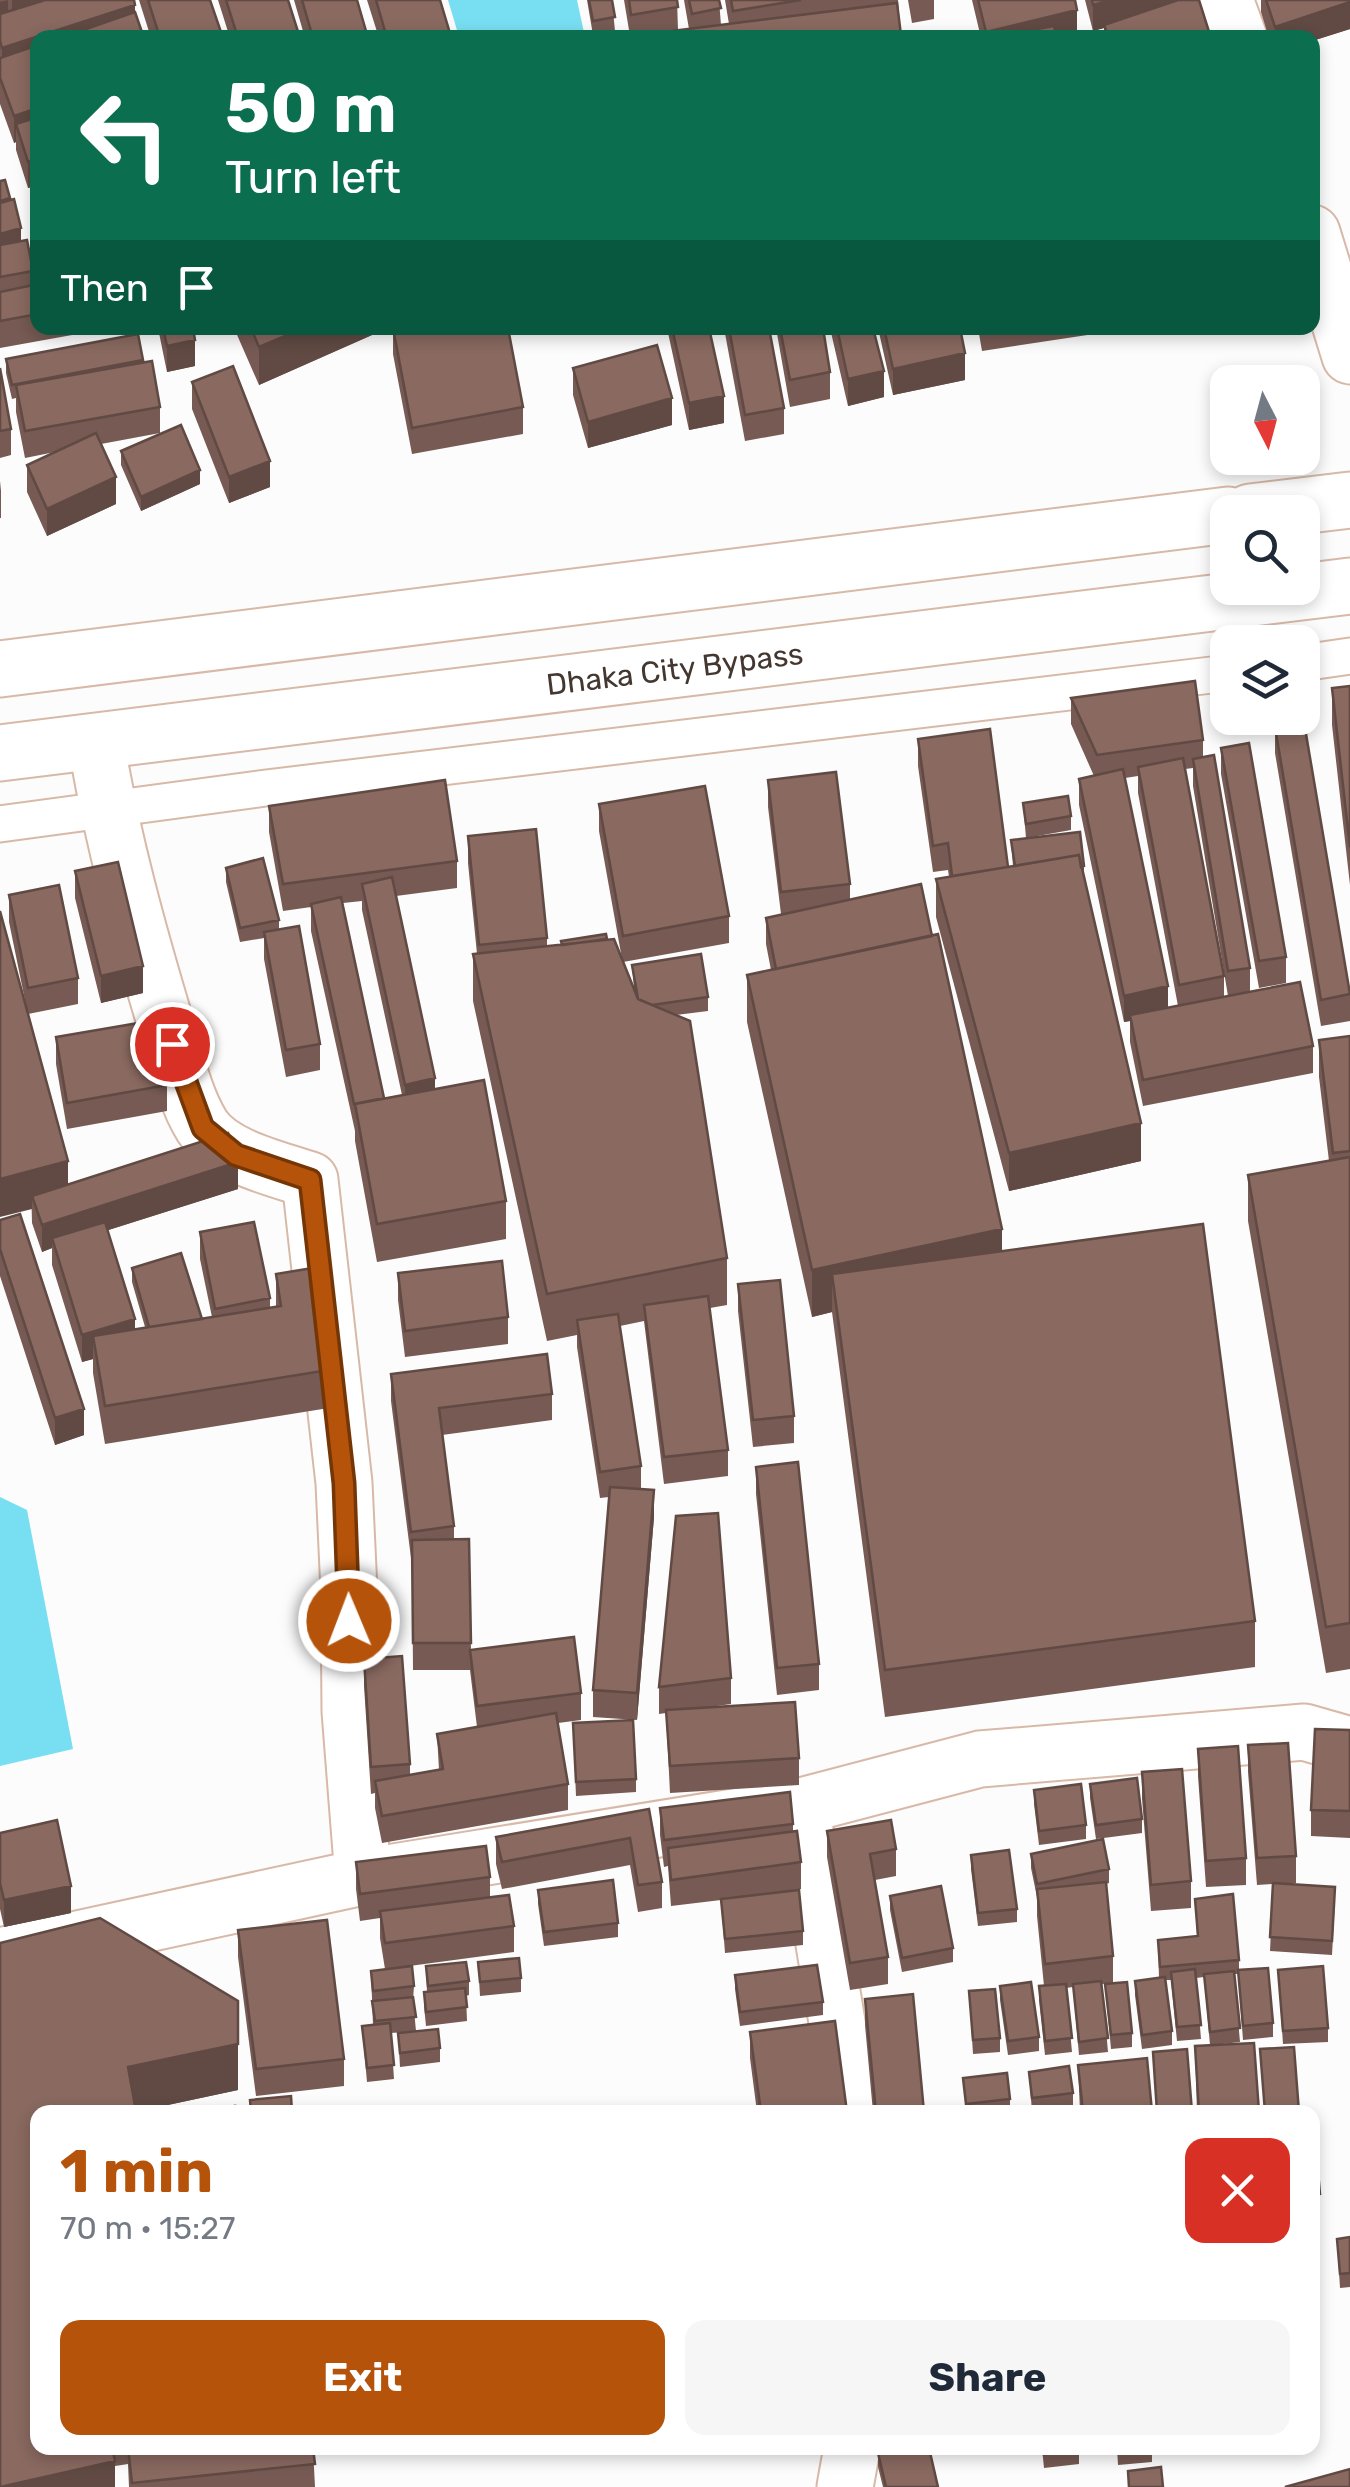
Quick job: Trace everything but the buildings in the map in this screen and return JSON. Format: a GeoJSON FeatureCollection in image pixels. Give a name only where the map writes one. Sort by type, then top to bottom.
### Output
{"type":"FeatureCollection","features":[{"type":"Feature","properties":{"kind":"main road"},"geometry":{"type":"LineString","coordinates":[[1225,0],[1237,30]]}},
{"type":"Feature","properties":{"kind":"main road"},"geometry":{"type":"LineString","coordinates":[[1320,259],[1350,356]]}},
{"type":"Feature","properties":{"kind":"main road"},"geometry":{"type":"LineString","coordinates":[[1320,504],[1350,500]]}},
{"type":"Feature","properties":{"kind":"main road"},"geometry":{"type":"LineString","coordinates":[[0,670],[1210,517]]}},
{"type":"Feature","properties":{"kind":"main road","name":"Dhaka City Bypass"},"geometry":{"type":"LineString","coordinates":[[0,752],[1350,586]]}},
{"type":"Feature","properties":{"kind":"main road"},"geometry":{"type":"LineString","coordinates":[[96,742],[108,809],[155,988],[203,1128],[236,1155],[310,1180],[344,1483],[350,1711],[364,1876]]}},
{"type":"Feature","properties":{"kind":"main road"},"geometry":{"type":"LineString","coordinates":[[0,1956],[364,1876],[801,1806],[980,1759],[1304,1732],[1350,1745]]}},
{"type":"Feature","properties":{"kind":"main road"},"geometry":{"type":"LineString","coordinates":[[801,1806],[851,2105]]}},
{"type":"Feature","properties":{"kind":"main road"},"geometry":{"type":"LineString","coordinates":[[846,2487],[851,2455]]}},
{"type":"Feature","properties":{"kind":"lane"},"geometry":{"type":"LineString","coordinates":[[1320,660],[1350,656]]}},
{"type":"Feature","properties":{"kind":"lane"},"geometry":{"type":"LineString","coordinates":[[0,824],[1210,675]]}},
{"type":"Feature","properties":{"kind":"water"},"geometry":{"type":"Polygon","coordinates":[[[448,0],[577,0],[583,30],[457,30],[448,0]]]}},
{"type":"Feature","properties":{"kind":"water"},"geometry":{"type":"Polygon","coordinates":[[[0,1497],[27,1510],[73,1749],[0,1766],[0,1497]]]}},
{"type":"Feature","properties":{"kind":"route"},"geometry":{"type":"LineString","coordinates":[[172,1044],[203,1128],[236,1155],[310,1180],[344,1483],[349,1621]]}}]}
